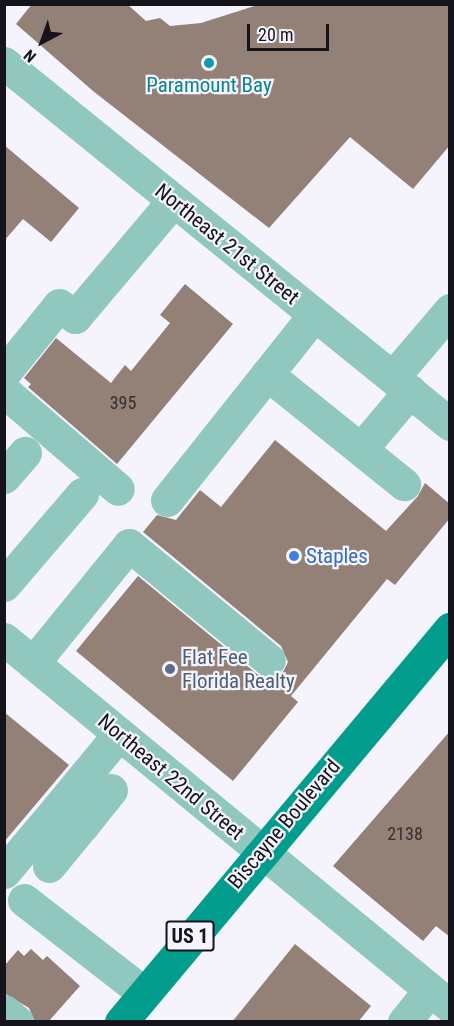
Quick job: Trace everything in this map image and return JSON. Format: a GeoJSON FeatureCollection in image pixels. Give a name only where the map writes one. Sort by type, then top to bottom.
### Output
{"type":"FeatureCollection","features":[{"type":"Feature","properties":{"kind":"main road","name":"Biscayne Boulevard"},"geometry":{"type":"LineString","coordinates":[[121,1022],[260,852],[450,629]]}},
{"type":"Feature","properties":{"kind":"street","name":"Northeast 21st Street"},"geometry":{"type":"LineString","coordinates":[[4,63],[450,424]]}},
{"type":"Feature","properties":{"kind":"street"},"geometry":{"type":"LineString","coordinates":[[4,373],[59,305],[75,317],[173,201]]}},
{"type":"Feature","properties":{"kind":"street"},"geometry":{"type":"LineString","coordinates":[[361,449],[450,310]]}},
{"type":"Feature","properties":{"kind":"street"},"geometry":{"type":"LineString","coordinates":[[167,500],[314,315]]}},
{"type":"Feature","properties":{"kind":"street"},"geometry":{"type":"LineString","coordinates":[[267,374],[404,484]]}},
{"type":"Feature","properties":{"kind":"street"},"geometry":{"type":"LineString","coordinates":[[4,391],[118,489]]}},
{"type":"Feature","properties":{"kind":"street"},"geometry":{"type":"LineString","coordinates":[[4,585],[82,494]]}},
{"type":"Feature","properties":{"kind":"street"},"geometry":{"type":"LineString","coordinates":[[33,663],[129,545],[269,660]]}},
{"type":"Feature","properties":{"kind":"street","name":"Northeast 22nd Street"},"geometry":{"type":"LineString","coordinates":[[4,639],[440,998]]}},
{"type":"Feature","properties":{"kind":"street"},"geometry":{"type":"LineString","coordinates":[[49,867],[70,817],[119,734]]}},
{"type":"Feature","properties":{"kind":"street"},"geometry":{"type":"LineString","coordinates":[[4,872],[70,817],[111,790]]}},
{"type":"Feature","properties":{"kind":"street"},"geometry":{"type":"LineString","coordinates":[[24,900],[144,993]]}},
{"type":"Feature","properties":{"kind":"street"},"geometry":{"type":"LineString","coordinates":[[404,1022],[440,998]]}},
{"type":"Feature","properties":{"kind":"street"},"geometry":{"type":"LineString","coordinates":[[4,1011],[17,1022]]}},
{"type":"Feature","properties":{"kind":"building"},"geometry":{"type":"Polygon","coordinates":[[[32,4],[127,4],[146,21],[160,18],[170,26],[201,23],[261,4],[450,4],[450,145],[413,189],[350,137],[269,228],[93,91],[16,24],[32,4]]]}},
{"type":"Feature","properties":{"kind":"building"},"geometry":{"type":"Polygon","coordinates":[[[4,145],[79,208],[51,242],[23,219],[4,241],[4,145]]]}},
{"type":"Feature","properties":{"kind":"building"},"geometry":{"type":"Polygon","coordinates":[[[185,284],[233,324],[117,464],[28,387],[31,384],[24,378],[56,338],[111,383],[125,365],[131,371],[170,323],[160,315],[185,284]]]}},
{"type":"Feature","properties":{"kind":"building","name":"Staples"},"geometry":{"type":"Polygon","coordinates":[[[275,440],[386,531],[418,496],[425,483],[450,504],[450,518],[395,585],[387,579],[291,696],[298,702],[233,781],[76,651],[138,576],[257,674],[267,679],[283,672],[288,662],[281,646],[143,532],[157,515],[176,520],[200,490],[221,507],[275,440]]]}},
{"type":"Feature","properties":{"kind":"building"},"geometry":{"type":"Polygon","coordinates":[[[4,712],[69,765],[4,842],[4,712]]]}},
{"type":"Feature","properties":{"kind":"building"},"geometry":{"type":"Polygon","coordinates":[[[450,731],[450,937],[436,926],[423,941],[333,866],[450,731]]]}},
{"type":"Feature","properties":{"kind":"building"},"geometry":{"type":"Polygon","coordinates":[[[295,944],[371,1006],[358,1022],[232,1022],[295,944]]]}},
{"type":"Feature","properties":{"kind":"building"},"geometry":{"type":"Polygon","coordinates":[[[31,949],[43,960],[47,956],[80,986],[48,1022],[35,1022],[29,1008],[4,993],[5,965],[18,950],[24,956],[31,949]]]}},
{"type":"Feature","properties":{"kind":"place","name":"Paramount Bay"},"geometry":{"type":"Point","coordinates":[209,63]}},
{"type":"Feature","properties":{"kind":"place","name":"Staples"},"geometry":{"type":"Point","coordinates":[294,556]}},
{"type":"Feature","properties":{"kind":"place","name":"Flat Fee Florida Realty"},"geometry":{"type":"Point","coordinates":[170,669]}}]}
